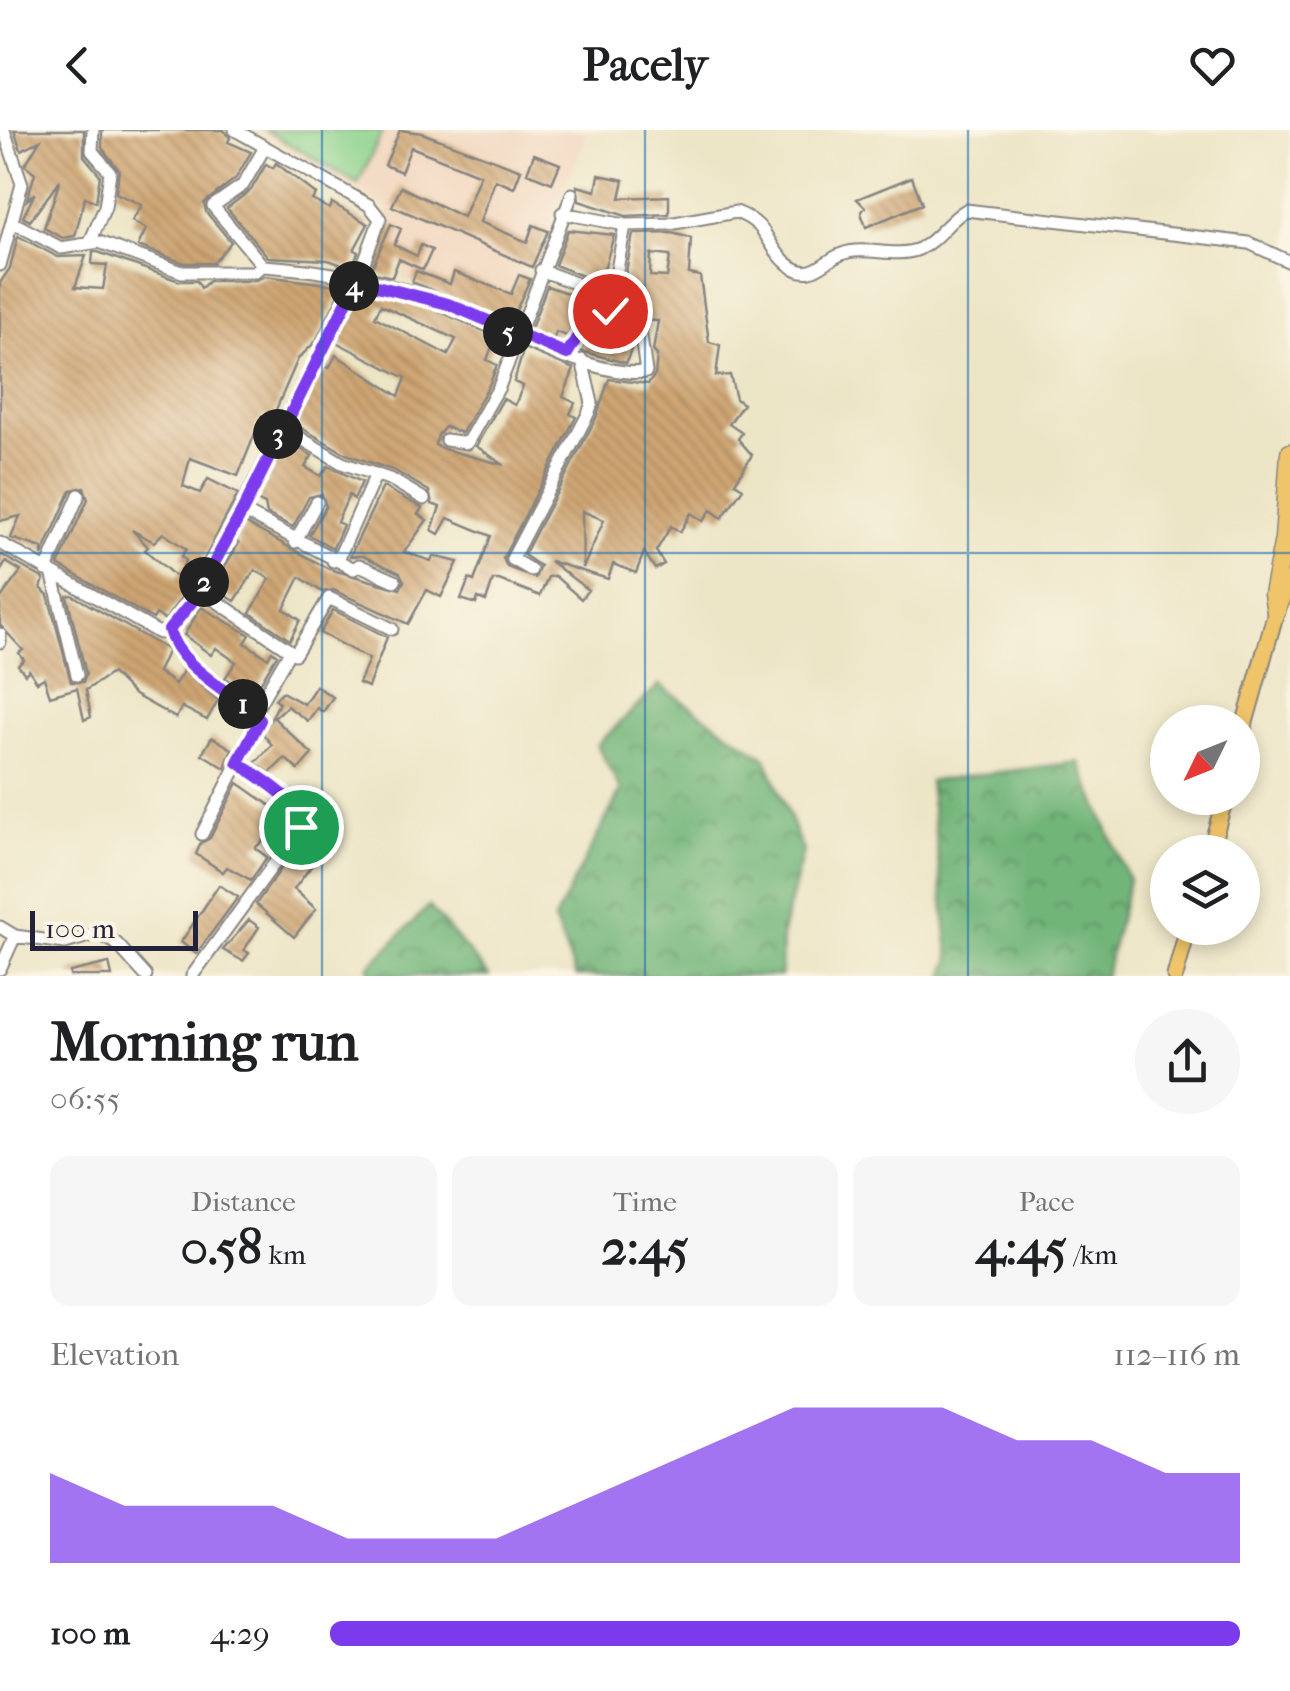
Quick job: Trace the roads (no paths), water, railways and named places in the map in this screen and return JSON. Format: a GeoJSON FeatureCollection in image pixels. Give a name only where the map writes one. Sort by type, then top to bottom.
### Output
{"type":"FeatureCollection","features":[{"type":"Feature","properties":{"kind":"highway"},"geometry":{"type":"LineString","coordinates":[[1276,612],[1272,594],[1284,540],[1290,453]]}},
{"type":"Feature","properties":{"kind":"main road"},"geometry":{"type":"LineString","coordinates":[[1250,705],[1276,612],[1290,580]]}},
{"type":"Feature","properties":{"kind":"main road"},"geometry":{"type":"LineString","coordinates":[[1174,976],[1183,945]]}},
{"type":"Feature","properties":{"kind":"street"},"geometry":{"type":"LineString","coordinates":[[0,265],[22,184],[4,130]]}},
{"type":"Feature","properties":{"kind":"street"},"geometry":{"type":"LineString","coordinates":[[90,242],[110,188],[110,172],[92,151],[93,130]]}},
{"type":"Feature","properties":{"kind":"street"},"geometry":{"type":"LineString","coordinates":[[0,543],[158,633],[169,630],[200,590],[357,281],[380,219],[377,213],[235,130]]}},
{"type":"Feature","properties":{"kind":"street"},"geometry":{"type":"LineString","coordinates":[[263,266],[214,206],[243,185],[264,148]]}},
{"type":"Feature","properties":{"kind":"street"},"geometry":{"type":"LineString","coordinates":[[446,440],[467,443],[499,387],[572,194]]}},
{"type":"Feature","properties":{"kind":"street"},"geometry":{"type":"LineString","coordinates":[[562,213],[626,225],[670,224],[736,212],[766,230],[791,267],[808,272],[819,272],[844,252],[921,249],[966,210],[1249,242],[1290,262]]}},
{"type":"Feature","properties":{"kind":"street"},"geometry":{"type":"LineString","coordinates":[[14,223],[61,248],[90,242],[108,244],[182,272],[253,272],[263,266],[357,281],[448,304],[516,336],[582,360],[623,371],[646,372],[640,330],[609,315]]}},
{"type":"Feature","properties":{"kind":"street"},"geometry":{"type":"LineString","coordinates":[[567,354],[581,331],[600,327],[609,315],[626,225]]}},
{"type":"Feature","properties":{"kind":"street"},"geometry":{"type":"LineString","coordinates":[[542,270],[613,298]]}},
{"type":"Feature","properties":{"kind":"street"},"geometry":{"type":"LineString","coordinates":[[531,570],[512,559],[588,414],[590,391],[582,360]]}},
{"type":"Feature","properties":{"kind":"street"},"geometry":{"type":"LineString","coordinates":[[282,428],[342,462],[376,474],[424,499]]}},
{"type":"Feature","properties":{"kind":"street"},"geometry":{"type":"LineString","coordinates":[[332,561],[340,555],[376,474]]}},
{"type":"Feature","properties":{"kind":"street"},"geometry":{"type":"LineString","coordinates":[[77,676],[50,573],[79,495]]}},
{"type":"Feature","properties":{"kind":"street"},"geometry":{"type":"LineString","coordinates":[[295,542],[317,502]]}},
{"type":"Feature","properties":{"kind":"street"},"geometry":{"type":"LineString","coordinates":[[242,512],[332,561],[354,569],[359,565],[395,582]]}},
{"type":"Feature","properties":{"kind":"street"},"geometry":{"type":"LineString","coordinates":[[200,590],[296,654],[329,598],[392,630]]}},
{"type":"Feature","properties":{"kind":"street"},"geometry":{"type":"LineString","coordinates":[[169,630],[172,640],[198,669],[260,720],[202,834]]}},
{"type":"Feature","properties":{"kind":"street"},"geometry":{"type":"LineString","coordinates":[[0,634],[0,642]]}},
{"type":"Feature","properties":{"kind":"street"},"geometry":{"type":"LineString","coordinates":[[254,713],[290,651]]}},
{"type":"Feature","properties":{"kind":"street"},"geometry":{"type":"LineString","coordinates":[[194,975],[301,827],[300,812],[288,799],[238,762]]}},
{"type":"Feature","properties":{"kind":"street"},"geometry":{"type":"LineString","coordinates":[[0,927],[16,936],[66,943],[99,934],[116,944],[146,976]]}},
{"type":"Feature","properties":{"kind":"street"},"geometry":{"type":"LineString","coordinates":[[0,969],[16,936]]}}]}
